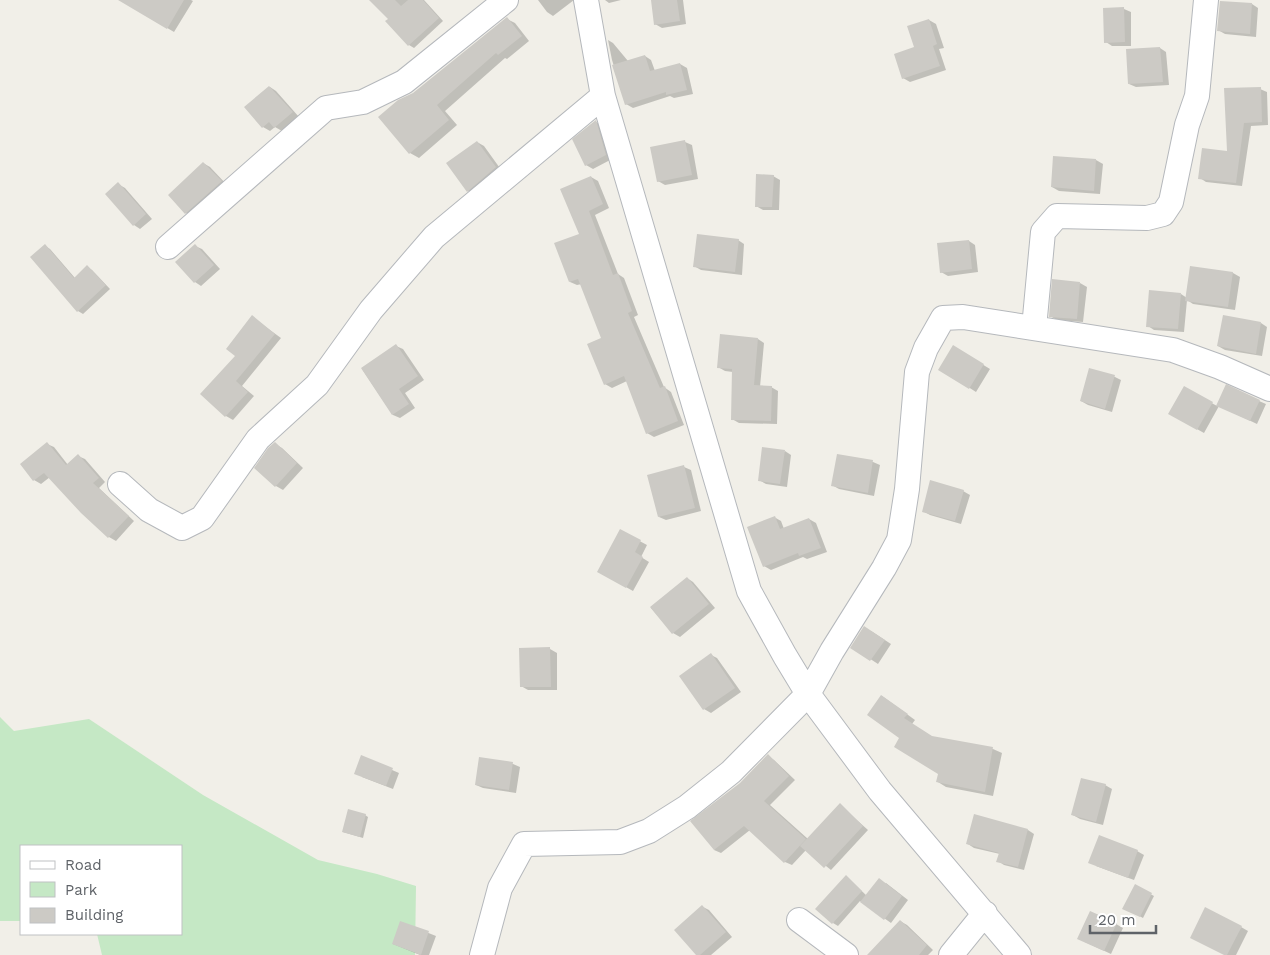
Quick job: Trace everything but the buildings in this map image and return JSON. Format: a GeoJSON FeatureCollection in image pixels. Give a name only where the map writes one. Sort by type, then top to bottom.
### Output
{"type":"FeatureCollection","features":[{"type":"Feature","properties":{"kind":"street"},"geometry":{"type":"LineString","coordinates":[[168,247],[326,108],[363,102],[404,82],[506,0]]}},
{"type":"Feature","properties":{"kind":"street"},"geometry":{"type":"LineString","coordinates":[[586,0],[603,96],[749,591],[808,694],[880,791],[1019,955]]}},
{"type":"Feature","properties":{"kind":"street"},"geometry":{"type":"LineString","coordinates":[[1034,328],[1043,232],[1057,216],[1147,218],[1163,214],[1171,202],[1186,125],[1197,96],[1206,0]]}},
{"type":"Feature","properties":{"kind":"street"},"geometry":{"type":"LineString","coordinates":[[120,484],[149,510],[182,528],[202,518],[258,439],[317,385],[371,310],[434,237],[603,96]]}},
{"type":"Feature","properties":{"kind":"street"},"geometry":{"type":"LineString","coordinates":[[482,955],[500,888],[524,844],[620,842],[648,831],[687,807],[731,772],[808,694],[899,540],[907,489],[917,372],[926,348],[943,318],[963,317],[1173,350],[1220,367],[1270,390]]}},
{"type":"Feature","properties":{"kind":"street"},"geometry":{"type":"LineString","coordinates":[[951,955],[985,913]]}},
{"type":"Feature","properties":{"kind":"street"},"geometry":{"type":"LineString","coordinates":[[799,920],[846,955]]}},
{"type":"Feature","properties":{"kind":"green space"},"geometry":{"type":"Polygon","coordinates":[[[0,717],[14,731],[89,719],[203,795],[318,860],[377,874],[416,886],[415,955],[102,955],[97,935],[182,935],[182,845],[20,845],[20,921],[0,921],[0,717]]]}}]}
